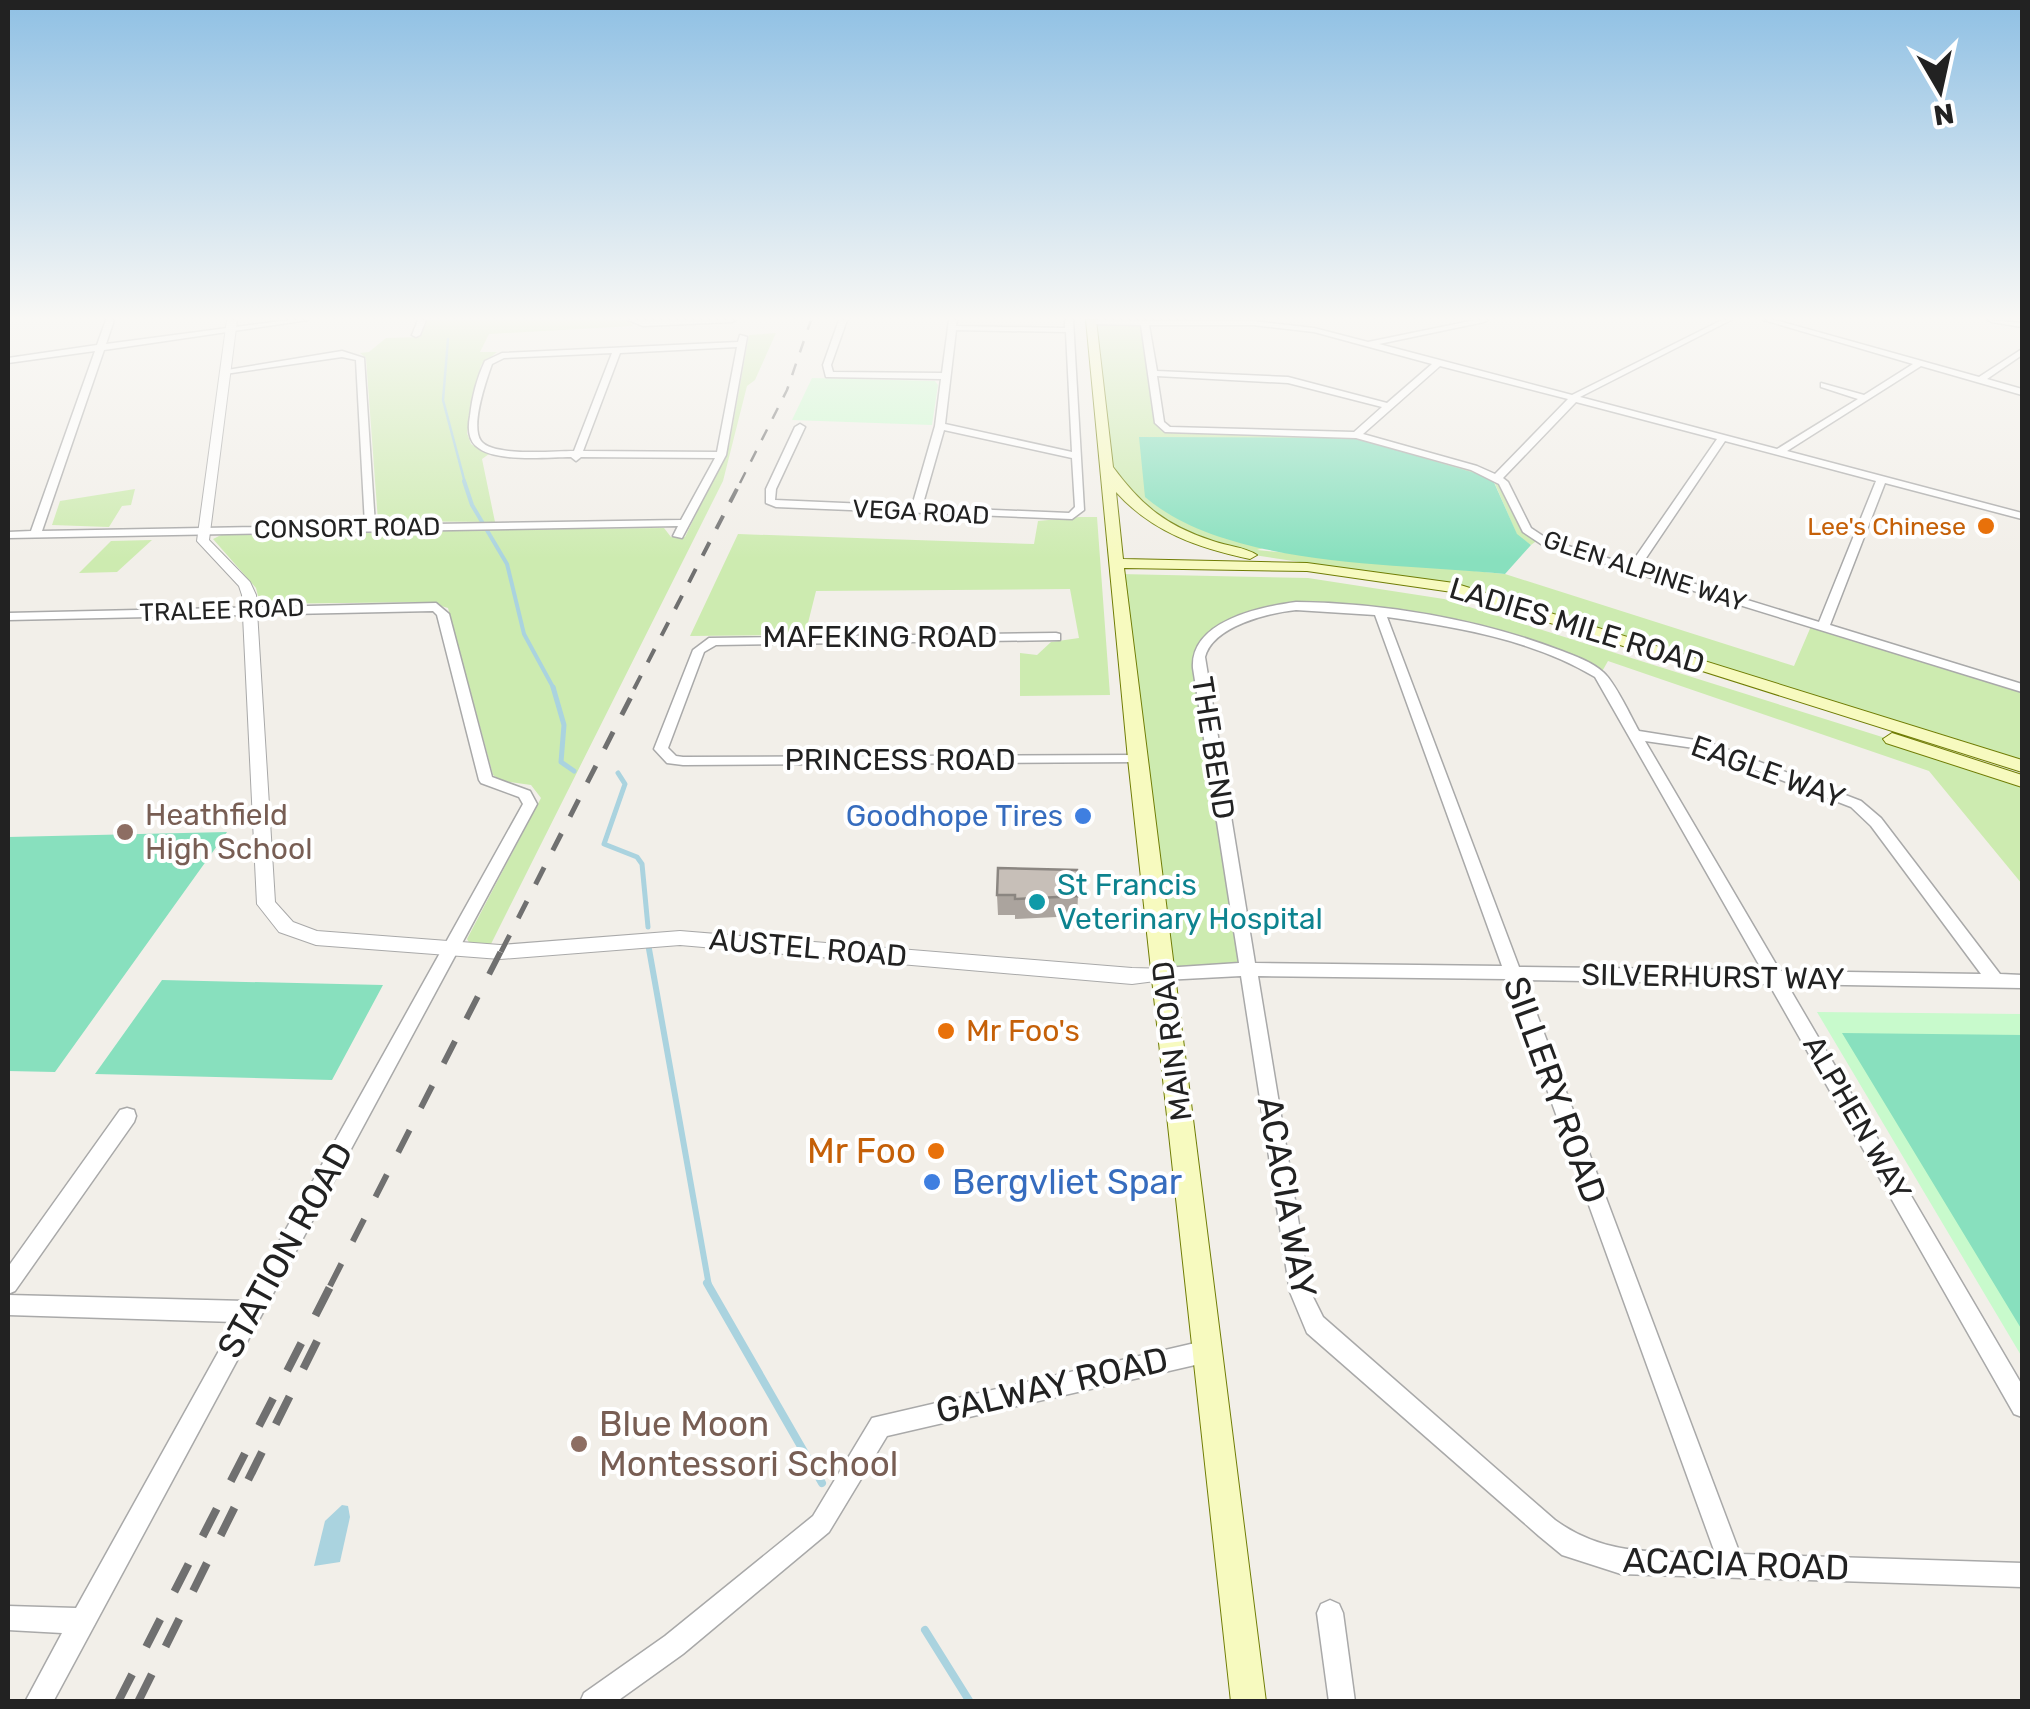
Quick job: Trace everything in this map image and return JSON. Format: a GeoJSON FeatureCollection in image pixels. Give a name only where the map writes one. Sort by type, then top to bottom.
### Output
{"type":"FeatureCollection","features":[{"type":"Feature","properties":{"kind":"main road","name":"MAIN ROAD"},"geometry":{"type":"LineString","coordinates":[[1099,400],[1137,759],[1249,1702]]}},
{"type":"Feature","properties":{"kind":"main road"},"geometry":{"type":"LineString","coordinates":[[1105,459],[1129,498],[1190,538],[1234,552],[1361,572]]}},
{"type":"Feature","properties":{"kind":"main road","name":"LADIES MILE ROAD"},"geometry":{"type":"LineString","coordinates":[[1118,568],[1361,572],[1505,601],[2022,766]]}},
{"type":"Feature","properties":{"kind":"main road","name":"LADIES MILE ROAD"},"geometry":{"type":"LineString","coordinates":[[1118,568],[1308,578],[1444,598],[2022,782]]}},
{"type":"Feature","properties":{"kind":"street"},"geometry":{"type":"LineString","coordinates":[[35,534],[82,400]]}},
{"type":"Feature","properties":{"kind":"street"},"geometry":{"type":"LineString","coordinates":[[221,400],[203,530],[205,544],[246,585],[249,609]]}},
{"type":"Feature","properties":{"kind":"street"},"geometry":{"type":"LineString","coordinates":[[362,400],[370,527]]}},
{"type":"Feature","properties":{"kind":"street"},"geometry":{"type":"LineString","coordinates":[[480,400],[475,426],[480,445],[511,456],[722,455]]}},
{"type":"Feature","properties":{"kind":"street"},"geometry":{"type":"LineString","coordinates":[[576,458],[598,400]]}},
{"type":"Feature","properties":{"kind":"street"},"geometry":{"type":"LineString","coordinates":[[678,536],[722,455],[732,400]]}},
{"type":"Feature","properties":{"kind":"street"},"geometry":{"type":"LineString","coordinates":[[916,511],[940,426],[943,400]]}},
{"type":"Feature","properties":{"kind":"street"},"geometry":{"type":"LineString","coordinates":[[940,426],[1076,456],[1074,400]]}},
{"type":"Feature","properties":{"kind":"street"},"geometry":{"type":"LineString","coordinates":[[1157,400],[1160,423],[1168,430],[1356,435],[1498,477],[1571,400]]}},
{"type":"Feature","properties":{"kind":"street"},"geometry":{"type":"LineString","coordinates":[[1363,400],[1387,406]]}},
{"type":"Feature","properties":{"kind":"street"},"geometry":{"type":"LineString","coordinates":[[1356,435],[1394,400]]}},
{"type":"Feature","properties":{"kind":"street"},"geometry":{"type":"LineString","coordinates":[[1580,400],[2022,516]]}},
{"type":"Feature","properties":{"kind":"street"},"geometry":{"type":"LineString","coordinates":[[1779,452],[1862,400]]}},
{"type":"Feature","properties":{"kind":"street","name":"VEGA ROAD"},"geometry":{"type":"LineString","coordinates":[[800,426],[771,489],[770,501],[788,506],[1072,516],[1080,508],[1076,456]]}},
{"type":"Feature","properties":{"kind":"street"},"geometry":{"type":"LineString","coordinates":[[1633,569],[1722,438]]}},
{"type":"Feature","properties":{"kind":"street","name":"GLEN ALPINE WAY"},"geometry":{"type":"LineString","coordinates":[[1498,477],[1527,530],[1539,539],[2022,688]]}},
{"type":"Feature","properties":{"kind":"street"},"geometry":{"type":"LineString","coordinates":[[1823,628],[1882,480]]}},
{"type":"Feature","properties":{"kind":"street","name":"CONSORT ROAD"},"geometry":{"type":"LineString","coordinates":[[8,535],[686,523]]}},
{"type":"Feature","properties":{"kind":"street","name":"THE BEND"},"geometry":{"type":"LineString","coordinates":[[1249,969],[1200,652],[1209,638],[1276,608],[1319,606],[1380,613],[1553,652],[1600,675]]}},
{"type":"Feature","properties":{"kind":"street","name":"TRALEE ROAD"},"geometry":{"type":"LineString","coordinates":[[8,616],[436,607],[443,614],[486,780],[528,798]]}},
{"type":"Feature","properties":{"kind":"street","name":"AUSTEL ROAD"},"geometry":{"type":"LineString","coordinates":[[249,609],[266,904],[274,918],[296,933],[452,950],[512,952],[646,938],[1117,974],[1164,974]]}},
{"type":"Feature","properties":{"kind":"street","name":"SILLERY ROAD"},"geometry":{"type":"LineString","coordinates":[[1380,613],[1732,1565]]}},
{"type":"Feature","properties":{"kind":"street","name":"MAFEKING ROAD"},"geometry":{"type":"LineString","coordinates":[[664,755],[664,738],[704,644],[739,638],[1056,636]]}},
{"type":"Feature","properties":{"kind":"street","name":"ALPHEN WAY"},"geometry":{"type":"LineString","coordinates":[[1600,675],[2022,1406]]}},
{"type":"Feature","properties":{"kind":"street","name":"EAGLE WAY"},"geometry":{"type":"LineString","coordinates":[[1636,735],[1703,745],[1856,804],[1876,822],[1995,980]]}},
{"type":"Feature","properties":{"kind":"street","name":"PRINCESS ROAD"},"geometry":{"type":"LineString","coordinates":[[664,755],[683,761],[1137,759]]}},
{"type":"Feature","properties":{"kind":"street","name":"STATION ROAD"},"geometry":{"type":"LineString","coordinates":[[38,1702],[452,950],[528,808],[528,798]]}},
{"type":"Feature","properties":{"kind":"street","name":"SILVERHURST WAY"},"geometry":{"type":"LineString","coordinates":[[1164,974],[1249,969],[2022,981]]}},
{"type":"Feature","properties":{"kind":"street","name":"ACACIA WAY"},"geometry":{"type":"LineString","coordinates":[[1249,969],[1306,1308],[1315,1325],[1435,1430]]}},
{"type":"Feature","properties":{"kind":"street"},"geometry":{"type":"LineString","coordinates":[[8,1284],[127,1116]]}},
{"type":"Feature","properties":{"kind":"street"},"geometry":{"type":"LineString","coordinates":[[8,1306],[250,1312]]}},
{"type":"Feature","properties":{"kind":"street","name":"GALWAY ROAD"},"geometry":{"type":"LineString","coordinates":[[594,1702],[674,1645],[820,1524],[880,1426],[905,1417],[1208,1352]]}},
{"type":"Feature","properties":{"kind":"street","name":"ACACIA ROAD"},"geometry":{"type":"LineString","coordinates":[[1435,1430],[1571,1546],[1621,1562],[2022,1575]]}},
{"type":"Feature","properties":{"kind":"street"},"geometry":{"type":"LineString","coordinates":[[1330,1613],[1342,1702]]}},
{"type":"Feature","properties":{"kind":"street"},"geometry":{"type":"LineString","coordinates":[[8,1618],[82,1621]]}},
{"type":"Feature","properties":{"kind":"green space"},"geometry":{"type":"Polygon","coordinates":[[[369,400],[474,400],[467,433],[471,444],[489,454],[482,459],[495,522],[378,521],[369,400]]]}},
{"type":"Feature","properties":{"kind":"green space"},"geometry":{"type":"Polygon","coordinates":[[[737,400],[744,400],[723,481],[491,944],[470,944],[467,939],[541,798],[531,785],[502,781],[493,775],[448,608],[427,602],[260,604],[256,588],[213,539],[225,533],[664,528],[671,537],[685,537],[729,446],[737,400]]]}},
{"type":"Feature","properties":{"kind":"green space"},"geometry":{"type":"Polygon","coordinates":[[[802,400],[936,400],[932,425],[792,420],[802,400]]]}},
{"type":"Feature","properties":{"kind":"green space"},"geometry":{"type":"Polygon","coordinates":[[[1103,400],[1157,400],[1160,423],[1168,430],[1356,435],[1498,477],[1524,524],[1539,539],[1531,545],[1517,535],[1492,477],[1257,550],[1505,574],[1794,666],[1812,624],[2022,688],[2022,766],[1539,611],[1385,575],[1234,552],[1190,538],[1115,483],[1103,400]]]}},
{"type":"Feature","properties":{"kind":"green space"},"geometry":{"type":"Polygon","coordinates":[[[1139,437],[1355,438],[1492,478],[1517,534],[1531,545],[1505,574],[1366,564],[1267,550],[1180,520],[1145,497],[1139,437]]]}},
{"type":"Feature","properties":{"kind":"green space"},"geometry":{"type":"Polygon","coordinates":[[[135,489],[131,505],[122,506],[109,527],[52,525],[60,501],[135,489]]]}},
{"type":"Feature","properties":{"kind":"green space"},"geometry":{"type":"Polygon","coordinates":[[[1097,517],[1110,695],[1020,696],[1020,653],[1037,655],[1051,642],[1079,638],[1070,589],[816,591],[805,635],[690,636],[738,534],[1034,544],[1038,521],[1097,517]]]}},
{"type":"Feature","properties":{"kind":"green space"},"geometry":{"type":"Polygon","coordinates":[[[152,540],[117,572],[79,573],[111,541],[152,540]]]}},
{"type":"Feature","properties":{"kind":"green space"},"geometry":{"type":"Polygon","coordinates":[[[1119,574],[1308,578],[1444,599],[2022,781],[2022,884],[1929,771],[1608,661],[1600,675],[1535,646],[1438,623],[1301,605],[1251,616],[1203,645],[1249,969],[1164,974],[1119,574]]]}},
{"type":"Feature","properties":{"kind":"green space"},"geometry":{"type":"Polygon","coordinates":[[[227,832],[55,1072],[8,1071],[8,837],[227,832]]]}},
{"type":"Feature","properties":{"kind":"green space"},"geometry":{"type":"Polygon","coordinates":[[[162,980],[383,985],[332,1080],[95,1074],[162,980]]]}},
{"type":"Feature","properties":{"kind":"green space"},"geometry":{"type":"Polygon","coordinates":[[[1817,1012],[2022,1014],[2022,1357],[1817,1012]]]}},
{"type":"Feature","properties":{"kind":"green space"},"geometry":{"type":"Polygon","coordinates":[[[1842,1033],[2022,1035],[2022,1330],[1842,1033]]]}},
{"type":"Feature","properties":{"kind":"water"},"geometry":{"type":"Polygon","coordinates":[[[342,1505],[348,1506],[350,1517],[340,1562],[314,1566],[325,1521],[342,1505]]]}},
{"type":"Feature","properties":{"kind":"building"},"geometry":{"type":"Polygon","coordinates":[[[998,868],[1077,870],[1078,896],[1015,899],[1015,895],[997,895],[998,868]]]}},
{"type":"Feature","properties":{"kind":"waterway"},"geometry":{"type":"LineString","coordinates":[[443,400],[465,483]]}},
{"type":"Feature","properties":{"kind":"waterway"},"geometry":{"type":"LineString","coordinates":[[464,481],[472,505],[507,564],[524,634],[553,687]]}},
{"type":"Feature","properties":{"kind":"waterway"},"geometry":{"type":"LineString","coordinates":[[553,687],[564,725],[561,762],[574,771]]}},
{"type":"Feature","properties":{"kind":"waterway"},"geometry":{"type":"LineString","coordinates":[[618,773],[625,784],[604,844],[637,857],[642,864],[648,927]]}},
{"type":"Feature","properties":{"kind":"waterway"},"geometry":{"type":"LineString","coordinates":[[649,949],[709,1286]]}},
{"type":"Feature","properties":{"kind":"waterway"},"geometry":{"type":"LineString","coordinates":[[707,1283],[822,1483]]}},
{"type":"Feature","properties":{"kind":"waterway"},"geometry":{"type":"LineString","coordinates":[[925,1630],[970,1702]]}},
{"type":"Feature","properties":{"kind":"railway"},"geometry":{"type":"LineString","coordinates":[[740,483],[782,400]]}},
{"type":"Feature","properties":{"kind":"railway"},"geometry":{"type":"LineString","coordinates":[[634,689],[741,481]]}},
{"type":"Feature","properties":{"kind":"railway"},"geometry":{"type":"LineString","coordinates":[[501,952],[636,687]]}},
{"type":"Feature","properties":{"kind":"railway"},"geometry":{"type":"LineString","coordinates":[[330,1286],[502,949]]}},
{"type":"Feature","properties":{"kind":"railway"},"geometry":{"type":"LineString","coordinates":[[118,1702],[332,1283]]}},
{"type":"Feature","properties":{"kind":"railway"},"geometry":{"type":"LineString","coordinates":[[138,1702],[325,1325]]}},
{"type":"Feature","properties":{"kind":"place","name":"Lee's Chinese"},"geometry":{"type":"Point","coordinates":[1986,526]}},
{"type":"Feature","properties":{"kind":"place","name":"Goodhope Tires"},"geometry":{"type":"Point","coordinates":[1083,816]}},
{"type":"Feature","properties":{"kind":"place","name":"Heathfield High School"},"geometry":{"type":"Point","coordinates":[125,832]}},
{"type":"Feature","properties":{"kind":"place","name":"St Francis Veterinary Hospital"},"geometry":{"type":"Point","coordinates":[1037,902]}},
{"type":"Feature","properties":{"kind":"place","name":"Mr Foo's"},"geometry":{"type":"Point","coordinates":[946,1031]}},
{"type":"Feature","properties":{"kind":"place","name":"Mr Foo"},"geometry":{"type":"Point","coordinates":[936,1151]}},
{"type":"Feature","properties":{"kind":"place","name":"Bergvliet Spar"},"geometry":{"type":"Point","coordinates":[932,1182]}},
{"type":"Feature","properties":{"kind":"place","name":"Blue Moon Montessori School"},"geometry":{"type":"Point","coordinates":[579,1444]}}]}
